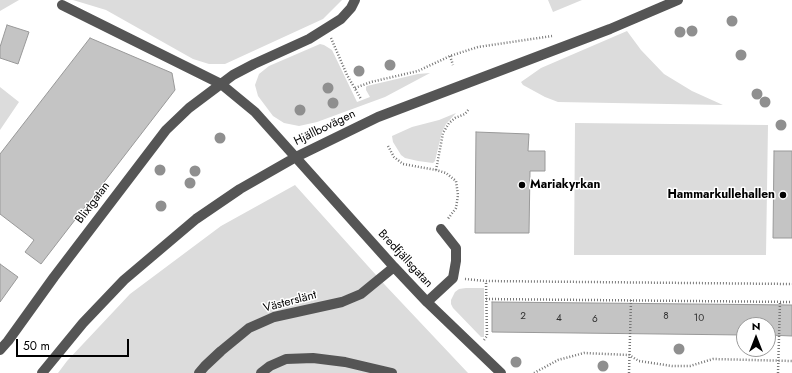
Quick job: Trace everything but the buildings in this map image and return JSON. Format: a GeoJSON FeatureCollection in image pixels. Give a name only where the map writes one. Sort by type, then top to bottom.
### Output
{"type":"FeatureCollection","features":[{"type":"Feature","properties":{"kind":"street","name":"Blixtgatan"},"geometry":{"type":"LineString","coordinates":[[0,350],[166,130],[189,108],[221,84],[254,64],[309,39],[341,19],[351,8],[354,0]]}},
{"type":"Feature","properties":{"kind":"street","name":"Hjällbovägen"},"geometry":{"type":"LineString","coordinates":[[42,373],[104,300],[124,280],[196,219],[240,189],[296,157],[378,117],[610,29],[678,0]]}},
{"type":"Feature","properties":{"kind":"street"},"geometry":{"type":"LineString","coordinates":[[62,5],[221,84],[255,112],[296,157]]}},
{"type":"Feature","properties":{"kind":"street","name":"Bredfjällsgatan"},"geometry":{"type":"LineString","coordinates":[[296,157],[427,302],[502,373]]}},
{"type":"Feature","properties":{"kind":"street"},"geometry":{"type":"LineString","coordinates":[[427,302],[453,278],[456,262],[456,248],[441,229]]}},
{"type":"Feature","properties":{"kind":"street","name":"Västerslänt"},"geometry":{"type":"LineString","coordinates":[[199,373],[216,356],[249,328],[274,317],[348,300],[361,294],[394,267]]}},
{"type":"Feature","properties":{"kind":"street"},"geometry":{"type":"LineString","coordinates":[[261,373],[270,366],[286,358],[313,358],[345,362],[392,373]]}},
{"type":"Feature","properties":{"kind":"path"},"geometry":{"type":"LineString","coordinates":[[326,28],[361,99]]}},
{"type":"Feature","properties":{"kind":"path"},"geometry":{"type":"LineString","coordinates":[[355,88],[371,82],[418,71],[450,56],[478,47],[546,38],[559,34]]}},
{"type":"Feature","properties":{"kind":"path"},"geometry":{"type":"LineString","coordinates":[[450,56],[453,65]]}},
{"type":"Feature","properties":{"kind":"path"},"geometry":{"type":"LineString","coordinates":[[436,170],[443,133],[449,123],[455,118],[465,114],[469,108]]}},
{"type":"Feature","properties":{"kind":"path"},"geometry":{"type":"LineString","coordinates":[[388,146],[394,157],[404,164],[446,172],[456,181],[458,195],[456,208],[441,229]]}},
{"type":"Feature","properties":{"kind":"path"},"geometry":{"type":"LineString","coordinates":[[453,278],[486,281],[792,284]]}},
{"type":"Feature","properties":{"kind":"path"},"geometry":{"type":"LineString","coordinates":[[476,348],[487,336],[486,281]]}},
{"type":"Feature","properties":{"kind":"path"},"geometry":{"type":"LineString","coordinates":[[486,299],[792,302]]}},
{"type":"Feature","properties":{"kind":"path"},"geometry":{"type":"LineString","coordinates":[[629,373],[631,300]]}},
{"type":"Feature","properties":{"kind":"path"},"geometry":{"type":"LineString","coordinates":[[778,373],[780,302]]}},
{"type":"Feature","properties":{"kind":"path"},"geometry":{"type":"LineString","coordinates":[[534,373],[558,360],[584,353],[629,356],[639,361],[672,366],[690,366],[714,359],[792,361]]}},
{"type":"Feature","properties":{"kind":"shaded area"},"geometry":{"type":"Polygon","coordinates":[[[0,0],[19,0],[0,11],[0,0]]]}},
{"type":"Feature","properties":{"kind":"shaded area"},"geometry":{"type":"Polygon","coordinates":[[[73,0],[342,0],[323,19],[225,64],[209,64],[193,59],[106,10],[73,0]]]}},
{"type":"Feature","properties":{"kind":"shaded area"},"geometry":{"type":"Polygon","coordinates":[[[548,0],[582,0],[553,12],[548,0]]]}},
{"type":"Feature","properties":{"kind":"shaded area"},"geometry":{"type":"Polygon","coordinates":[[[627,31],[641,50],[664,74],[692,91],[723,105],[558,102],[545,97],[523,85],[521,82],[541,68],[627,31]]]}},
{"type":"Feature","properties":{"kind":"shaded area"},"geometry":{"type":"Polygon","coordinates":[[[320,44],[332,50],[357,102],[370,97],[366,90],[367,86],[418,74],[430,73],[385,97],[317,122],[299,126],[284,123],[273,116],[258,96],[255,85],[259,74],[269,66],[320,44]]]}},
{"type":"Feature","properties":{"kind":"shaded area"},"geometry":{"type":"Polygon","coordinates":[[[0,87],[19,102],[0,130],[0,87]]]}},
{"type":"Feature","properties":{"kind":"shaded area"},"geometry":{"type":"Polygon","coordinates":[[[456,113],[446,124],[442,132],[435,161],[433,163],[405,158],[401,155],[393,142],[392,136],[412,127],[439,120],[456,113]]]}},
{"type":"Feature","properties":{"kind":"shaded area"},"geometry":{"type":"Polygon","coordinates":[[[575,123],[768,125],[766,255],[574,255],[575,123]]]}},
{"type":"Feature","properties":{"kind":"shaded area"},"geometry":{"type":"Polygon","coordinates":[[[295,185],[385,285],[468,373],[58,373],[67,361],[130,294],[221,226],[295,185]]]}},
{"type":"Feature","properties":{"kind":"shaded area"},"geometry":{"type":"Polygon","coordinates":[[[484,288],[484,337],[481,337],[453,308],[451,304],[451,300],[455,292],[459,289],[484,288]]]}},
{"type":"Feature","properties":{"kind":"place","name":"Mariakyrkan"},"geometry":{"type":"Point","coordinates":[522,185]}},
{"type":"Feature","properties":{"kind":"place","name":"Hammarkullehallen"},"geometry":{"type":"Point","coordinates":[783,195]}}]}
